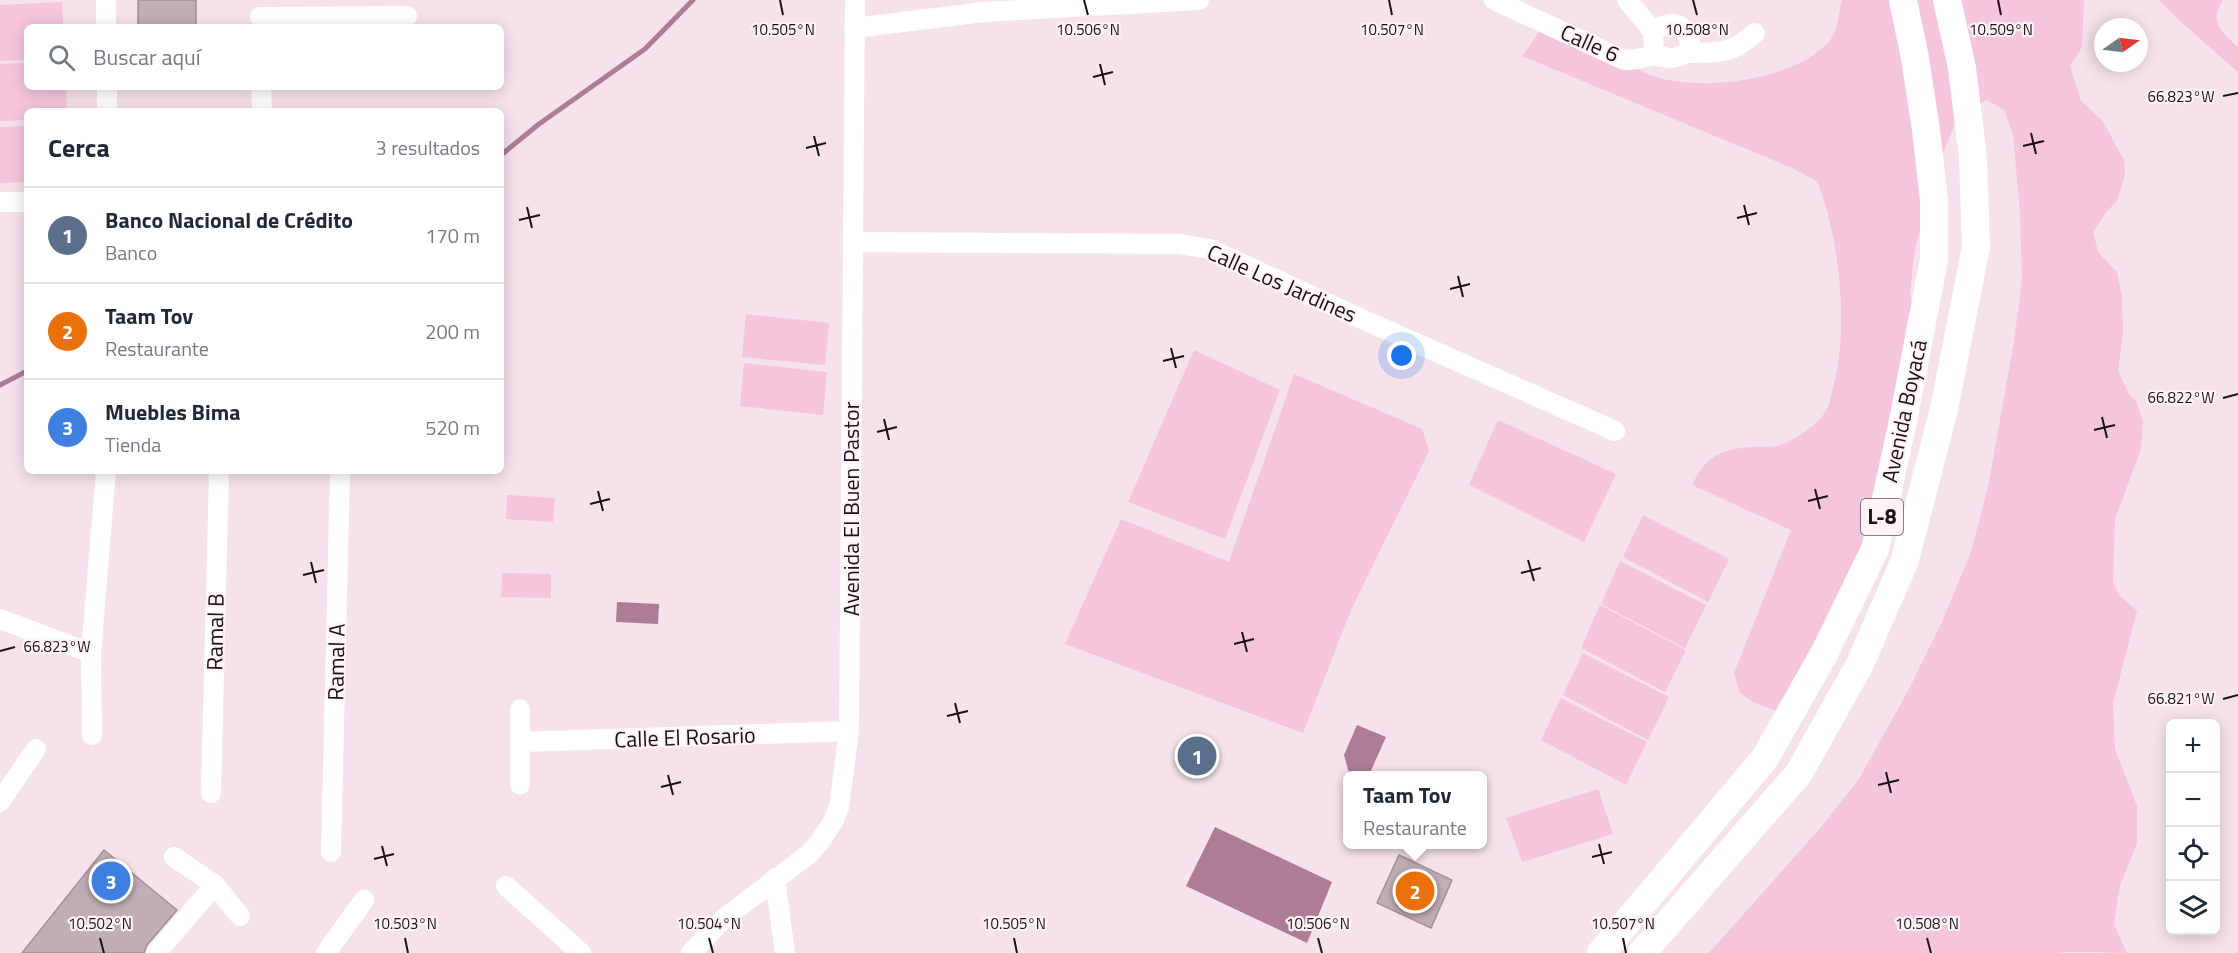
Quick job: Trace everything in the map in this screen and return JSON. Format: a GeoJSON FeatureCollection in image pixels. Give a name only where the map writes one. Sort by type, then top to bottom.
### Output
{"type":"FeatureCollection","features":[{"type":"Feature","properties":{"kind":"highway","name":"Avenida Boyacá"},"geometry":{"type":"LineString","coordinates":[[1600,953],[1765,758],[1826,652],[1875,549],[1904,422],[1934,260],[1934,201],[1926,130],[1903,0]]}},
{"type":"Feature","properties":{"kind":"highway","name":"Avenida Boyacá"},"geometry":{"type":"LineString","coordinates":[[1642,953],[1799,773],[1860,664],[1905,560],[1944,409],[1976,247],[1973,158],[1962,68],[1947,0]]}},
{"type":"Feature","properties":{"kind":"street"},"geometry":{"type":"LineString","coordinates":[[106,0],[106,24]]}},
{"type":"Feature","properties":{"kind":"street","name":"Avenida El Buen Pastor"},"geometry":{"type":"LineString","coordinates":[[691,953],[722,920],[809,854],[834,820],[839,807],[849,731],[855,0]]}},
{"type":"Feature","properties":{"kind":"street"},"geometry":{"type":"LineString","coordinates":[[854,28],[984,12],[1199,0]]}},
{"type":"Feature","properties":{"kind":"street","name":"Calle 6"},"geometry":{"type":"LineString","coordinates":[[1494,0],[1624,60],[1638,60],[1654,56],[1669,58],[1680,57],[1688,53],[1728,51],[1743,44],[1755,33]]}},
{"type":"Feature","properties":{"kind":"street"},"geometry":{"type":"LineString","coordinates":[[1627,0],[1653,31],[1654,56]]}},
{"type":"Feature","properties":{"kind":"street"},"geometry":{"type":"LineString","coordinates":[[260,15],[407,16]]}},
{"type":"Feature","properties":{"kind":"street"},"geometry":{"type":"LineString","coordinates":[[1653,31],[1665,23],[1683,28],[1690,41],[1688,53]]}},
{"type":"Feature","properties":{"kind":"street"},"geometry":{"type":"LineString","coordinates":[[107,90],[107,108]]}},
{"type":"Feature","properties":{"kind":"street"},"geometry":{"type":"LineString","coordinates":[[261,90],[262,108]]}},
{"type":"Feature","properties":{"kind":"street"},"geometry":{"type":"LineString","coordinates":[[0,202],[24,202]]}},
{"type":"Feature","properties":{"kind":"street","name":"Calle Los Jardines"},"geometry":{"type":"LineString","coordinates":[[854,242],[1179,244],[1210,249],[1354,316],[1615,431]]}},
{"type":"Feature","properties":{"kind":"street"},"geometry":{"type":"LineString","coordinates":[[92,735],[91,653],[106,474]]}},
{"type":"Feature","properties":{"kind":"street","name":"Ramal B"},"geometry":{"type":"LineString","coordinates":[[211,793],[219,474]]}},
{"type":"Feature","properties":{"kind":"street","name":"Ramal A"},"geometry":{"type":"LineString","coordinates":[[331,852],[340,474]]}},
{"type":"Feature","properties":{"kind":"street"},"geometry":{"type":"LineString","coordinates":[[0,619],[91,653]]}},
{"type":"Feature","properties":{"kind":"street"},"geometry":{"type":"LineString","coordinates":[[520,709],[520,785]]}},
{"type":"Feature","properties":{"kind":"street","name":"Calle El Rosario"},"geometry":{"type":"LineString","coordinates":[[520,742],[849,731]]}},
{"type":"Feature","properties":{"kind":"street"},"geometry":{"type":"LineString","coordinates":[[0,802],[36,749]]}},
{"type":"Feature","properties":{"kind":"street"},"geometry":{"type":"LineString","coordinates":[[174,856],[215,885],[240,916]]}},
{"type":"Feature","properties":{"kind":"street"},"geometry":{"type":"LineString","coordinates":[[775,878],[785,953]]}},
{"type":"Feature","properties":{"kind":"street"},"geometry":{"type":"LineString","coordinates":[[156,953],[215,885]]}},
{"type":"Feature","properties":{"kind":"street"},"geometry":{"type":"LineString","coordinates":[[507,886],[581,953]]}},
{"type":"Feature","properties":{"kind":"street"},"geometry":{"type":"LineString","coordinates":[[326,953],[364,900]]}},
{"type":"Feature","properties":{"kind":"shaded area"},"geometry":{"type":"Polygon","coordinates":[[[1842,0],[2084,0],[2082,47],[2070,66],[2081,101],[2102,120],[2124,160],[2125,174],[2117,201],[2093,232],[2098,252],[2117,272],[2122,297],[2123,333],[2118,371],[2130,396],[2136,401],[2143,421],[2141,449],[2115,519],[2113,582],[2119,595],[2137,611],[2113,703],[2115,749],[2137,806],[2137,844],[2120,885],[2114,924],[2127,953],[1709,953],[1821,827],[1859,779],[1909,689],[1941,624],[1970,555],[1988,487],[2014,342],[2022,279],[2020,212],[2013,134],[2004,110],[1987,100],[1970,109],[1955,124],[1936,170],[1928,215],[1918,236],[1910,296],[1923,349],[1886,528],[1776,711],[1753,702],[1740,693],[1734,673],[1791,530],[1692,485],[1703,467],[1716,455],[1732,450],[1774,446],[1787,442],[1813,426],[1829,405],[1840,342],[1840,286],[1832,230],[1817,181],[1792,168],[1522,56],[1544,25],[1660,78],[1702,83],[1751,79],[1775,73],[1816,53],[1833,35],[1842,0]]]}},
{"type":"Feature","properties":{"kind":"shaded area"},"geometry":{"type":"Polygon","coordinates":[[[2159,0],[2223,0],[2217,14],[2217,21],[2227,37],[2238,47],[2238,72],[2183,24],[2159,0]]]}},
{"type":"Feature","properties":{"kind":"shaded area"},"geometry":{"type":"Polygon","coordinates":[[[62,2],[63,24],[24,24],[24,60],[0,61],[0,5],[62,2]]]}},
{"type":"Feature","properties":{"kind":"shaded area"},"geometry":{"type":"Polygon","coordinates":[[[24,63],[24,90],[66,90],[67,108],[24,108],[24,120],[0,121],[0,64],[24,63]]]}},
{"type":"Feature","properties":{"kind":"shaded area"},"geometry":{"type":"Polygon","coordinates":[[[24,126],[24,182],[0,183],[0,127],[24,126]]]}},
{"type":"Feature","properties":{"kind":"shaded area"},"geometry":{"type":"Polygon","coordinates":[[[746,314],[829,323],[825,365],[742,357],[746,314]]]}},
{"type":"Feature","properties":{"kind":"shaded area"},"geometry":{"type":"Polygon","coordinates":[[[1194,350],[1280,390],[1225,539],[1128,502],[1194,350]]]}},
{"type":"Feature","properties":{"kind":"shaded area"},"geometry":{"type":"Polygon","coordinates":[[[744,363],[827,372],[823,415],[740,406],[744,363]]]}},
{"type":"Feature","properties":{"kind":"shaded area"},"geometry":{"type":"Polygon","coordinates":[[[1294,374],[1422,429],[1429,451],[1351,610],[1303,733],[1065,644],[1121,519],[1229,562],[1294,374]]]}},
{"type":"Feature","properties":{"kind":"shaded area"},"geometry":{"type":"Polygon","coordinates":[[[1498,420],[1616,474],[1584,542],[1469,485],[1498,420]]]}},
{"type":"Feature","properties":{"kind":"shaded area"},"geometry":{"type":"Polygon","coordinates":[[[507,495],[555,498],[553,522],[506,519],[507,495]]]}},
{"type":"Feature","properties":{"kind":"shaded area"},"geometry":{"type":"Polygon","coordinates":[[[1643,515],[1729,559],[1708,602],[1623,557],[1643,515]]]}},
{"type":"Feature","properties":{"kind":"shaded area"},"geometry":{"type":"Polygon","coordinates":[[[1620,561],[1706,605],[1685,648],[1601,604],[1620,561]]]}},
{"type":"Feature","properties":{"kind":"shaded area"},"geometry":{"type":"Polygon","coordinates":[[[502,573],[551,574],[551,598],[501,597],[502,573]]]}},
{"type":"Feature","properties":{"kind":"shaded area"},"geometry":{"type":"Polygon","coordinates":[[[617,602],[659,604],[658,624],[616,622],[617,602]]]}},
{"type":"Feature","properties":{"kind":"shaded area"},"geometry":{"type":"Polygon","coordinates":[[[1600,605],[1686,650],[1665,692],[1581,648],[1600,605]]]}},
{"type":"Feature","properties":{"kind":"shaded area"},"geometry":{"type":"Polygon","coordinates":[[[1583,653],[1669,697],[1648,740],[1563,695],[1583,653]]]}},
{"type":"Feature","properties":{"kind":"shaded area"},"geometry":{"type":"Polygon","coordinates":[[[1561,698],[1647,742],[1626,785],[1541,740],[1561,698]]]}},
{"type":"Feature","properties":{"kind":"shaded area"},"geometry":{"type":"Polygon","coordinates":[[[1357,725],[1386,737],[1371,771],[1348,771],[1344,755],[1357,725]]]}},
{"type":"Feature","properties":{"kind":"shaded area"},"geometry":{"type":"Polygon","coordinates":[[[1598,789],[1613,834],[1522,862],[1506,818],[1598,789]]]}},
{"type":"Feature","properties":{"kind":"shaded area"},"geometry":{"type":"Polygon","coordinates":[[[1215,827],[1332,882],[1307,943],[1186,886],[1215,827]]]}},
{"type":"Feature","properties":{"kind":"building"},"geometry":{"type":"Polygon","coordinates":[[[138,0],[196,0],[196,24],[138,24],[138,0]]]}},
{"type":"Feature","properties":{"kind":"building"},"geometry":{"type":"Polygon","coordinates":[[[104,850],[177,910],[147,945],[144,953],[22,953],[104,850]]]}},
{"type":"Feature","properties":{"kind":"building"},"geometry":{"type":"Polygon","coordinates":[[[1399,855],[1452,880],[1431,928],[1377,903],[1399,855]]]}},
{"type":"Feature","properties":{"kind":"waterway"},"geometry":{"type":"LineString","coordinates":[[504,153],[539,124],[645,49],[693,0]]}},
{"type":"Feature","properties":{"kind":"waterway"},"geometry":{"type":"LineString","coordinates":[[0,385],[24,373]]}},
{"type":"Feature","properties":{"kind":"place","name":"Banco Nacional de Crédito"},"geometry":{"type":"Point","coordinates":[1197,756]}},
{"type":"Feature","properties":{"kind":"place","name":"Muebles Bima"},"geometry":{"type":"Point","coordinates":[111,881]}},
{"type":"Feature","properties":{"kind":"place","name":"Taam Tov"},"geometry":{"type":"Point","coordinates":[1415,891]}}]}
